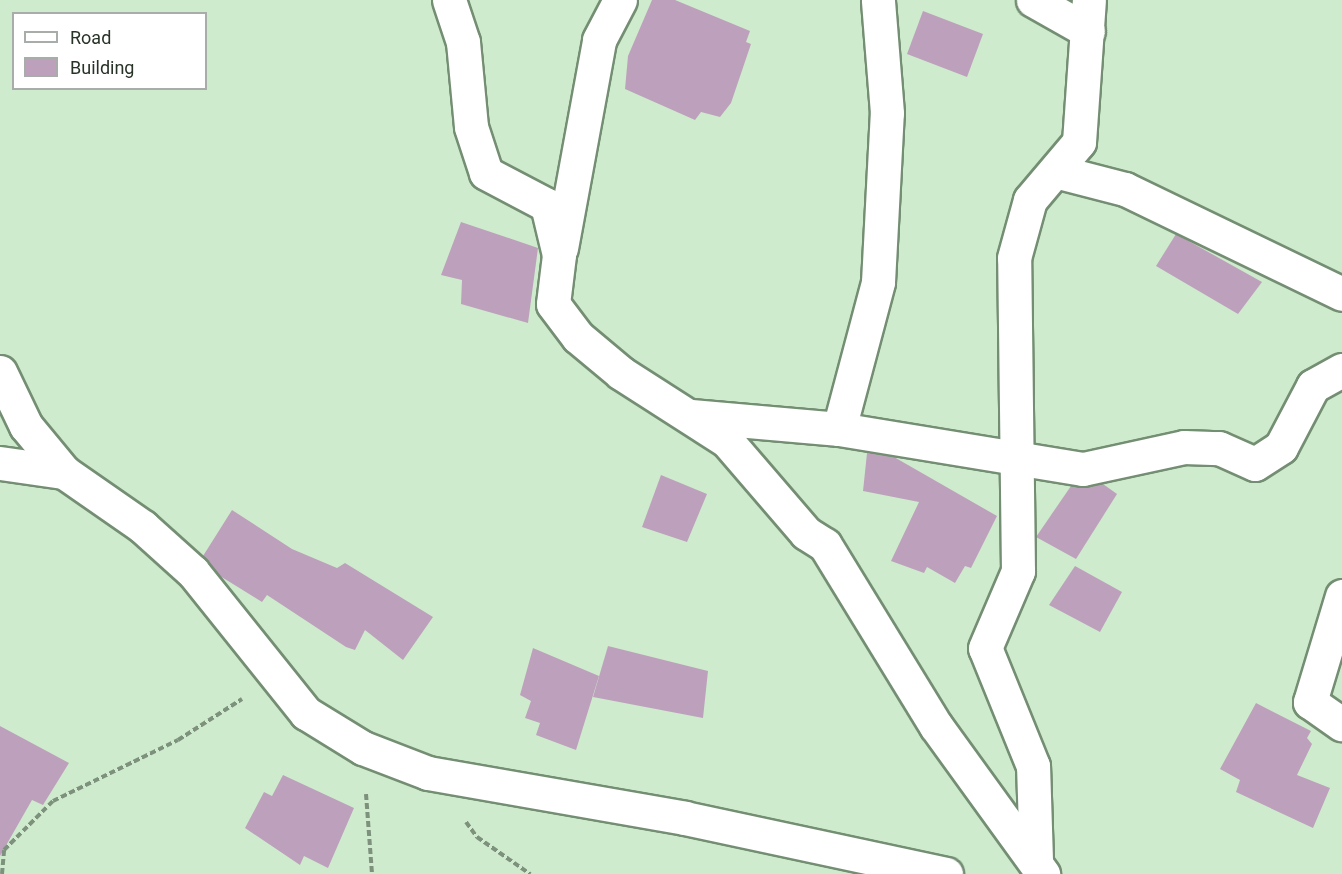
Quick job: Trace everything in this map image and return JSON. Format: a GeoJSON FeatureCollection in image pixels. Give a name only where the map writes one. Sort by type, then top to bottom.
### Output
{"type":"FeatureCollection","features":[{"type":"Feature","properties":{"kind":"street"},"geometry":{"type":"LineString","coordinates":[[449,0],[463,42],[471,127],[486,173],[547,205],[559,255]]}},
{"type":"Feature","properties":{"kind":"street"},"geometry":{"type":"LineString","coordinates":[[620,0],[599,40],[559,255],[554,304],[578,337],[621,373],[726,441],[806,533],[825,545],[936,726],[1040,867]]}},
{"type":"Feature","properties":{"kind":"street"},"geometry":{"type":"LineString","coordinates":[[839,429],[878,282],[887,112],[878,0]]}},
{"type":"Feature","properties":{"kind":"street"},"geometry":{"type":"LineString","coordinates":[[1033,0],[1088,16],[1079,142],[1030,200],[1014,258],[1018,571],[985,648],[1033,766],[1040,867]]}},
{"type":"Feature","properties":{"kind":"street"},"geometry":{"type":"LineString","coordinates":[[1055,171],[1125,189],[1342,294]]}},
{"type":"Feature","properties":{"kind":"street"},"geometry":{"type":"LineString","coordinates":[[690,416],[839,429],[1083,469],[1184,447],[1219,448],[1255,464],[1281,447],[1313,386],[1342,370]]}},
{"type":"Feature","properties":{"kind":"street"},"geometry":{"type":"LineString","coordinates":[[0,372],[26,426],[64,472],[142,527],[193,572],[232,616],[273,678],[306,713],[363,748],[428,773],[697,821],[946,874]]}},
{"type":"Feature","properties":{"kind":"street"},"geometry":{"type":"LineString","coordinates":[[0,463],[64,472]]}},
{"type":"Feature","properties":{"kind":"street"},"geometry":{"type":"LineString","coordinates":[[1342,596],[1310,702],[1342,724]]}},
{"type":"Feature","properties":{"kind":"path"},"geometry":{"type":"LineString","coordinates":[[2,874],[4,850],[53,801],[178,740],[273,678]]}},
{"type":"Feature","properties":{"kind":"path"},"geometry":{"type":"LineString","coordinates":[[363,748],[372,874]]}},
{"type":"Feature","properties":{"kind":"path"},"geometry":{"type":"LineString","coordinates":[[428,773],[477,837],[530,874]]}},
{"type":"Feature","properties":{"kind":"building"},"geometry":{"type":"Polygon","coordinates":[[[652,0],[675,0],[750,31],[746,42],[751,44],[731,103],[720,117],[701,112],[695,120],[625,89],[628,56],[652,0]]]}},
{"type":"Feature","properties":{"kind":"building"},"geometry":{"type":"Polygon","coordinates":[[[923,11],[983,34],[967,77],[907,54],[923,11]]]}},
{"type":"Feature","properties":{"kind":"building"},"geometry":{"type":"Polygon","coordinates":[[[461,222],[538,248],[528,323],[461,304],[462,280],[441,275],[461,222]]]}},
{"type":"Feature","properties":{"kind":"building"},"geometry":{"type":"Polygon","coordinates":[[[1176,234],[1262,282],[1238,314],[1156,266],[1176,234]]]}},
{"type":"Feature","properties":{"kind":"building"},"geometry":{"type":"Polygon","coordinates":[[[867,453],[894,457],[997,516],[971,568],[965,566],[955,583],[927,567],[924,573],[891,561],[919,502],[863,491],[867,453]]]}},
{"type":"Feature","properties":{"kind":"building"},"geometry":{"type":"Polygon","coordinates":[[[661,475],[707,494],[687,542],[642,527],[661,475]]]}},
{"type":"Feature","properties":{"kind":"building"},"geometry":{"type":"Polygon","coordinates":[[[1103,484],[1117,494],[1076,559],[1036,537],[1071,486],[1103,484]]]}},
{"type":"Feature","properties":{"kind":"building"},"geometry":{"type":"Polygon","coordinates":[[[232,510],[292,549],[337,568],[345,563],[433,617],[403,660],[365,630],[355,650],[346,647],[267,595],[262,602],[220,576],[203,556],[232,510]]]}},
{"type":"Feature","properties":{"kind":"building"},"geometry":{"type":"Polygon","coordinates":[[[1075,566],[1122,592],[1100,632],[1049,605],[1075,566]]]}},
{"type":"Feature","properties":{"kind":"building"},"geometry":{"type":"Polygon","coordinates":[[[608,646],[708,671],[703,718],[593,697],[608,646]]]}},
{"type":"Feature","properties":{"kind":"building"},"geometry":{"type":"Polygon","coordinates":[[[533,648],[599,676],[576,750],[536,735],[540,723],[525,718],[531,701],[520,695],[533,648]]]}},
{"type":"Feature","properties":{"kind":"building"},"geometry":{"type":"Polygon","coordinates":[[[1256,703],[1311,731],[1307,738],[1312,744],[1297,775],[1330,788],[1313,828],[1236,792],[1240,780],[1220,769],[1256,703]]]}},
{"type":"Feature","properties":{"kind":"building"},"geometry":{"type":"Polygon","coordinates":[[[0,726],[69,763],[43,805],[32,800],[0,856],[0,726]]]}},
{"type":"Feature","properties":{"kind":"building"},"geometry":{"type":"Polygon","coordinates":[[[283,775],[354,808],[328,868],[304,856],[300,865],[245,828],[264,792],[272,796],[283,775]]]}}]}
